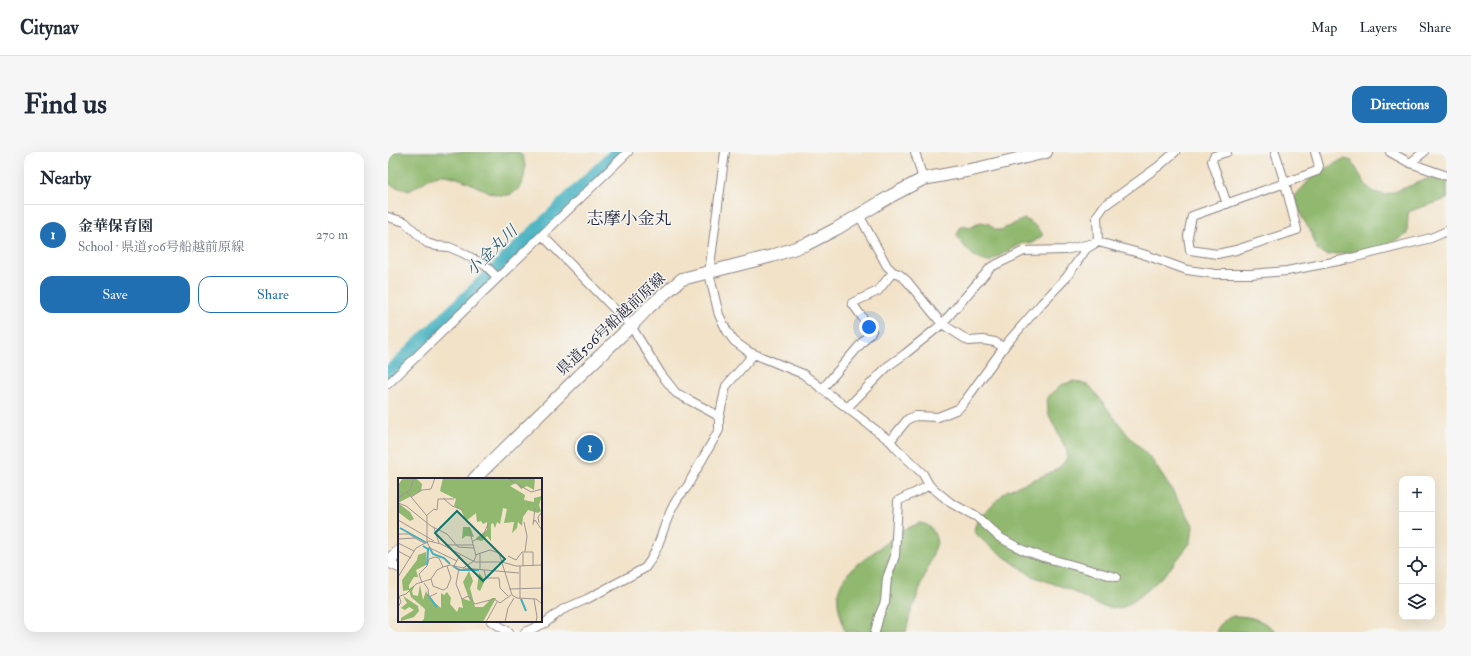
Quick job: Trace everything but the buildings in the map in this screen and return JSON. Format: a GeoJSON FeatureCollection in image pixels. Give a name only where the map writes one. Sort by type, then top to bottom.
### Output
{"type":"FeatureCollection","features":[{"type":"Feature","properties":{"kind":"main road","name":"県道506号船越前原線"},"geometry":{"type":"LineString","coordinates":[[475,478],[649,307],[682,279],[772,256],[807,244],[923,179],[984,167],[1046,152]]}},
{"type":"Feature","properties":{"kind":"main road"},"geometry":{"type":"LineString","coordinates":[[388,562],[398,553]]}},
{"type":"Feature","properties":{"kind":"street"},"geometry":{"type":"LineString","coordinates":[[388,384],[628,152]]}},
{"type":"Feature","properties":{"kind":"street"},"geometry":{"type":"LineString","coordinates":[[725,152],[708,273],[720,315],[727,331],[734,341],[749,352],[803,374],[823,388],[890,440],[896,448],[924,474],[929,485],[951,503],[977,517],[999,537],[1018,548],[1043,557],[1116,577]]}},
{"type":"Feature","properties":{"kind":"street"},"geometry":{"type":"LineString","coordinates":[[915,152],[923,179]]}},
{"type":"Feature","properties":{"kind":"street"},"geometry":{"type":"LineString","coordinates":[[1098,242],[1098,216],[1104,206],[1160,166],[1175,152]]}},
{"type":"Feature","properties":{"kind":"street"},"geometry":{"type":"LineString","coordinates":[[1226,152],[1214,156],[1212,161],[1227,204]]}},
{"type":"Feature","properties":{"kind":"street"},"geometry":{"type":"LineString","coordinates":[[1275,152],[1286,183],[1297,230],[1236,250],[1218,254],[1190,250],[1188,236],[1192,216],[1286,183],[1317,171],[1319,166],[1315,152]]}},
{"type":"Feature","properties":{"kind":"street"},"geometry":{"type":"LineString","coordinates":[[1390,152],[1410,163],[1447,176]]}},
{"type":"Feature","properties":{"kind":"street"},"geometry":{"type":"LineString","coordinates":[[1410,163],[1424,152]]}},
{"type":"Feature","properties":{"kind":"street"},"geometry":{"type":"LineString","coordinates":[[859,215],[887,266],[907,281],[942,324],[969,341],[983,340],[995,342],[1004,347]]}},
{"type":"Feature","properties":{"kind":"street"},"geometry":{"type":"LineString","coordinates":[[388,217],[405,222],[427,243],[436,246],[449,247],[463,253],[486,266],[497,277]]}},
{"type":"Feature","properties":{"kind":"street"},"geometry":{"type":"LineString","coordinates":[[848,407],[888,366],[942,324],[991,267],[1024,250],[1065,250],[1098,242],[1124,248],[1176,266],[1199,272],[1228,275],[1251,274],[1287,271],[1348,259],[1431,238],[1447,231]]}},
{"type":"Feature","properties":{"kind":"street"},"geometry":{"type":"LineString","coordinates":[[542,235],[631,326],[661,374],[676,393],[715,414],[719,418]]}},
{"type":"Feature","properties":{"kind":"street"},"geometry":{"type":"LineString","coordinates":[[890,440],[908,419],[915,416],[938,417],[958,408],[965,401],[1004,347],[1066,278],[1086,249],[1098,242]]}},
{"type":"Feature","properties":{"kind":"street"},"geometry":{"type":"LineString","coordinates":[[823,388],[872,331],[852,303],[878,291],[893,272]]}},
{"type":"Feature","properties":{"kind":"street"},"geometry":{"type":"LineString","coordinates":[[525,632],[545,623],[562,610],[587,599],[645,568],[660,542],[667,519],[676,500],[688,486],[719,430],[719,418],[726,386],[754,354]]}},
{"type":"Feature","properties":{"kind":"street"},"geometry":{"type":"LineString","coordinates":[[875,632],[879,616],[885,602],[887,578],[894,556],[898,502],[906,496],[929,485]]}},
{"type":"Feature","properties":{"kind":"street"},"geometry":{"type":"LineString","coordinates":[[388,562],[398,567]]}},
{"type":"Feature","properties":{"kind":"street"},"geometry":{"type":"LineString","coordinates":[[494,622],[509,632]]}},
{"type":"Feature","properties":{"kind":"green space"},"geometry":{"type":"Polygon","coordinates":[[[388,152],[519,152],[524,160],[525,170],[523,181],[520,186],[513,193],[508,195],[493,193],[448,175],[439,175],[428,179],[409,191],[388,183],[388,152]]]}},
{"type":"Feature","properties":{"kind":"green space"},"geometry":{"type":"Polygon","coordinates":[[[1343,159],[1351,160],[1366,185],[1373,192],[1386,195],[1430,178],[1447,182],[1447,199],[1410,211],[1408,214],[1407,234],[1398,240],[1368,250],[1327,255],[1318,251],[1310,230],[1303,219],[1294,197],[1314,175],[1343,159]]]}},
{"type":"Feature","properties":{"kind":"green space"},"geometry":{"type":"Polygon","coordinates":[[[1024,219],[1036,227],[1042,233],[1042,236],[1032,243],[1023,243],[1018,245],[989,262],[974,256],[957,235],[960,228],[964,226],[970,228],[981,222],[989,224],[996,230],[1001,230],[1024,219]]]}},
{"type":"Feature","properties":{"kind":"green space"},"geometry":{"type":"Polygon","coordinates":[[[1074,381],[1090,386],[1127,434],[1152,460],[1193,525],[1191,542],[1169,570],[1134,601],[1120,609],[1098,605],[1068,589],[1032,576],[988,545],[974,532],[975,526],[980,517],[1006,491],[1052,472],[1061,466],[1067,458],[1067,451],[1048,413],[1047,397],[1061,385],[1074,381]]]}},
{"type":"Feature","properties":{"kind":"green space"},"geometry":{"type":"Polygon","coordinates":[[[920,523],[927,525],[932,529],[937,543],[910,615],[906,632],[845,632],[838,606],[838,598],[841,584],[846,576],[853,568],[903,530],[920,523]]]}},
{"type":"Feature","properties":{"kind":"green space"},"geometry":{"type":"Polygon","coordinates":[[[1233,616],[1252,618],[1267,624],[1277,632],[1216,632],[1223,622],[1233,616]]]}},
{"type":"Feature","properties":{"kind":"waterway","name":"小金丸川"},"geometry":{"type":"LineString","coordinates":[[388,373],[617,152]]}},
{"type":"Feature","properties":{"kind":"place","name":"金華保育園"},"geometry":{"type":"Point","coordinates":[590,448]}},
{"type":"Feature","properties":{"kind":"district","name":"志摩小金丸"},"geometry":{"type":"Point","coordinates":[629,218]}}]}
